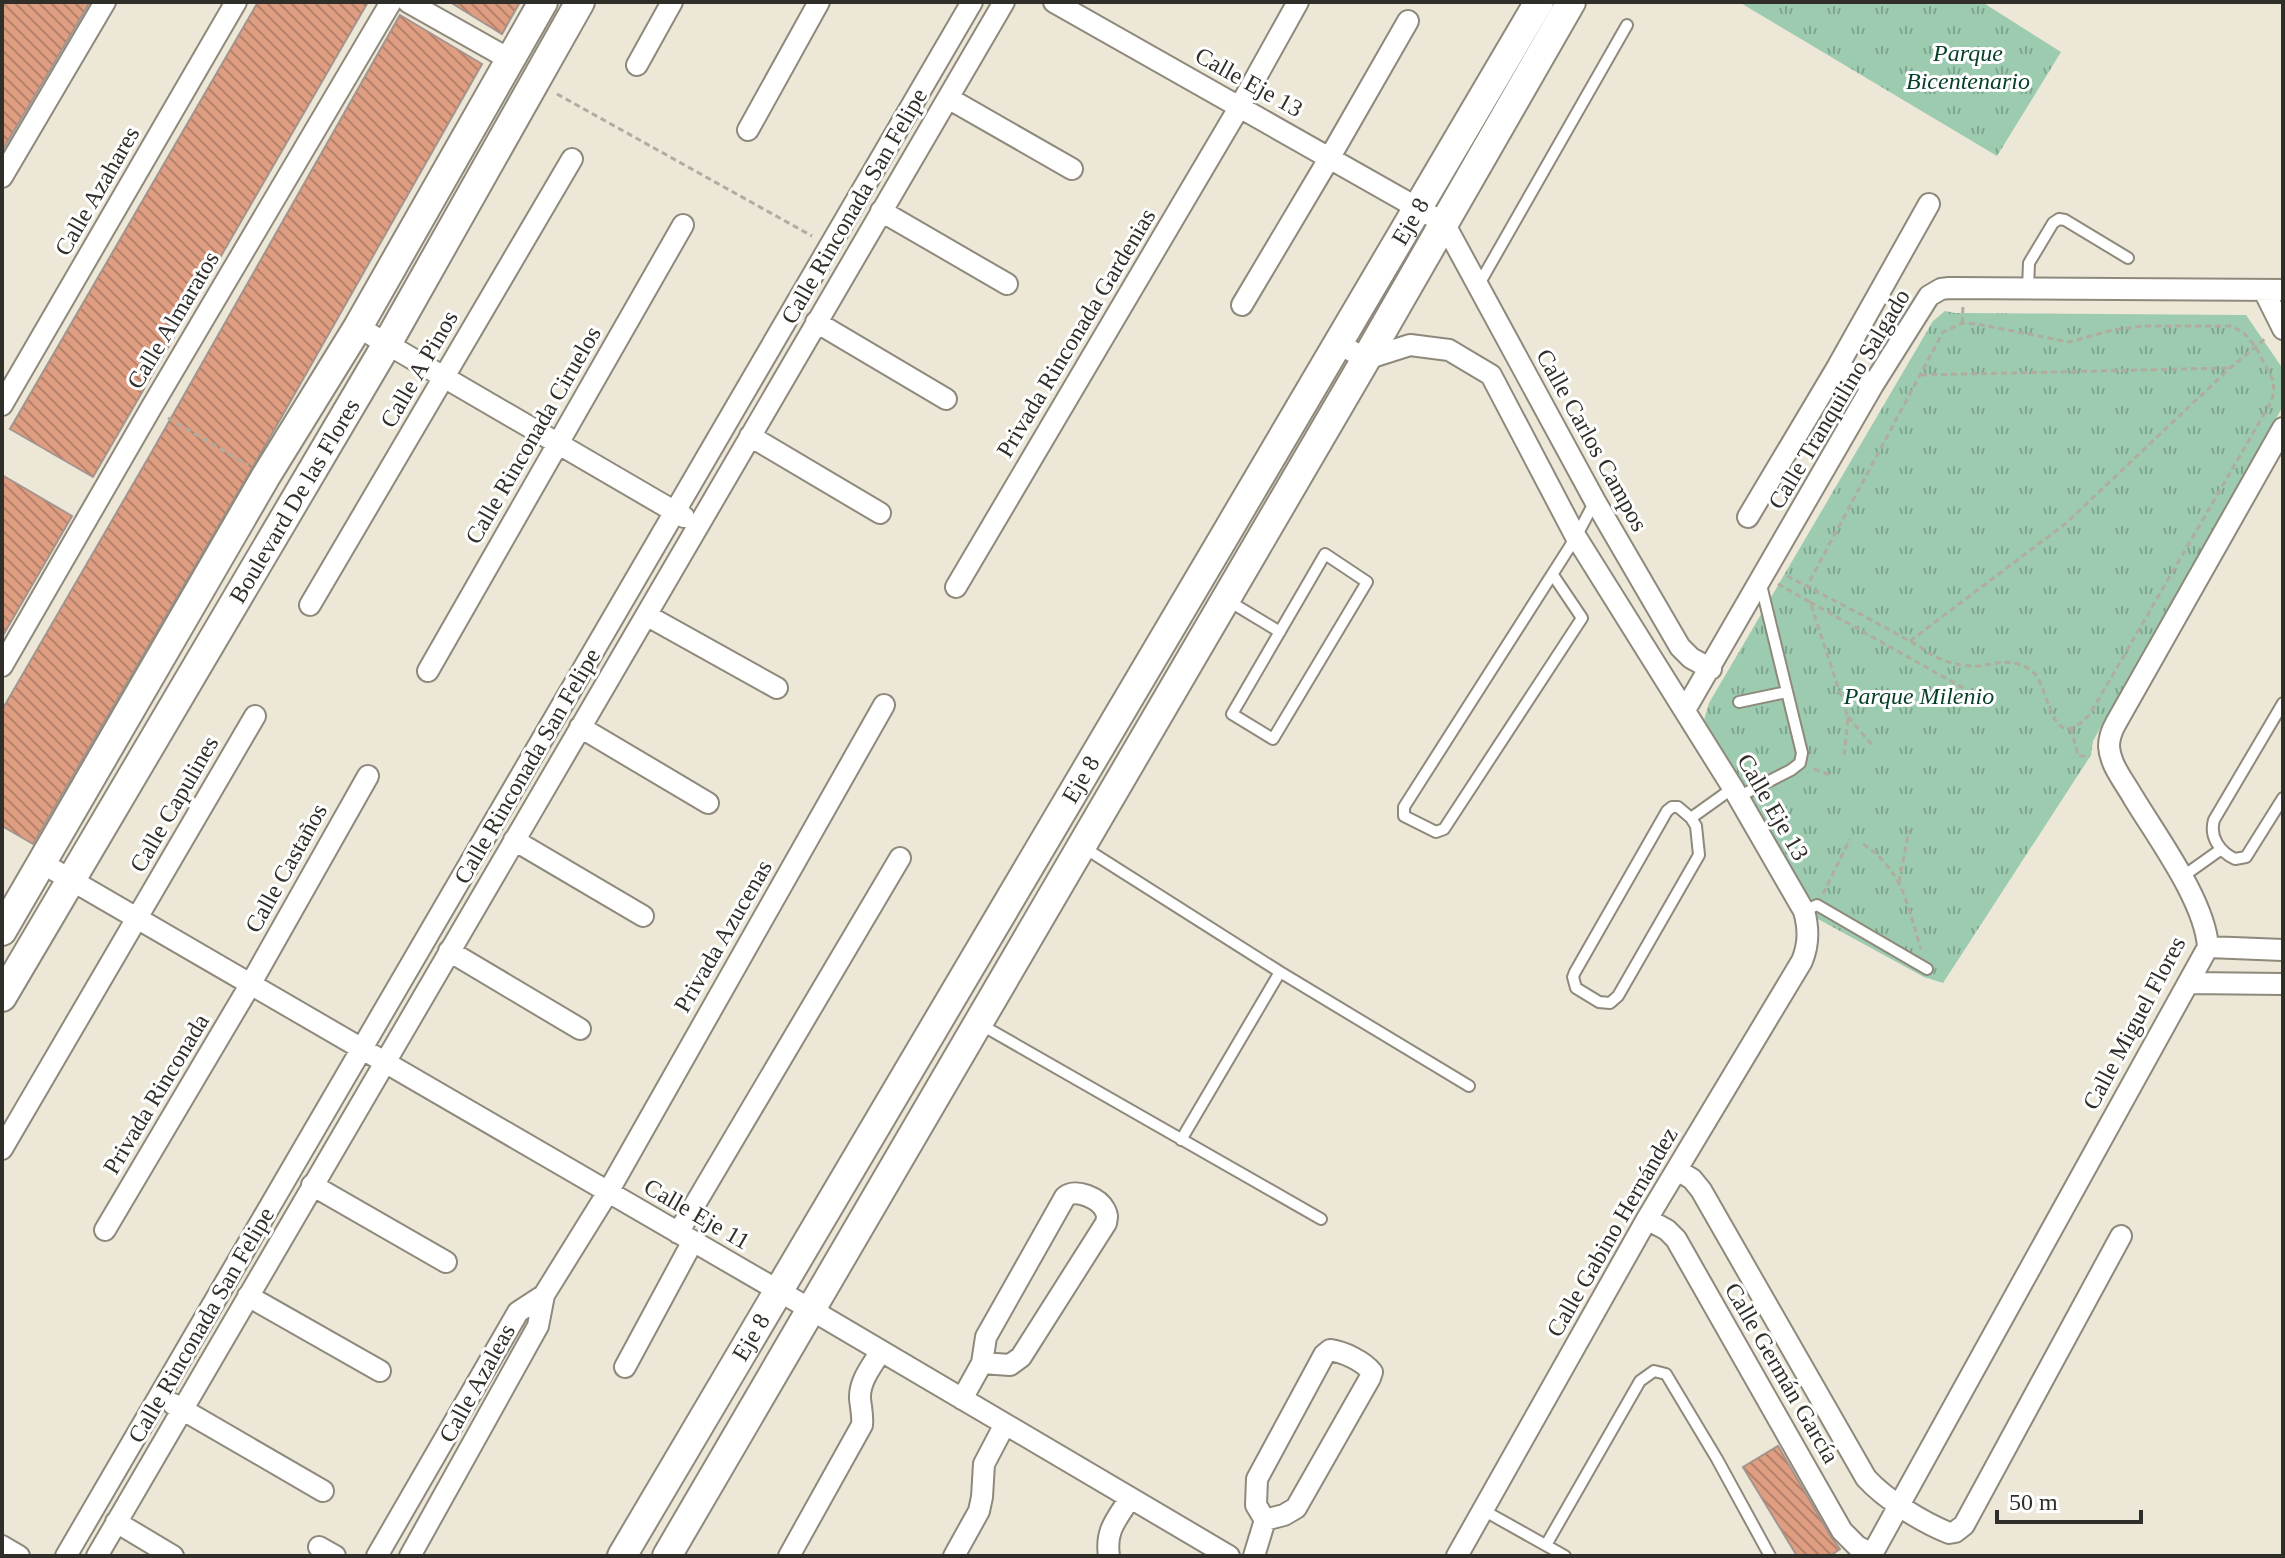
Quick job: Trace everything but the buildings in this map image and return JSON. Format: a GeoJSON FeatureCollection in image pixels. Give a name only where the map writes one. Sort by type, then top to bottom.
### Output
{"type":"FeatureCollection","features":[{"type":"Feature","properties":{"kind":"main road","name":"Boulevard De las Flores"},"geometry":{"type":"LineString","coordinates":[[6,914],[42,863],[266,476],[358,327],[543,2]]}},
{"type":"Feature","properties":{"kind":"main road","name":"Boulevard De las Flores"},"geometry":{"type":"LineString","coordinates":[[2,997],[387,344],[580,2]]}},
{"type":"Feature","properties":{"kind":"main road","name":"Eje 8"},"geometry":{"type":"LineString","coordinates":[[622,1556],[1539,2]]}},
{"type":"Feature","properties":{"kind":"main road","name":"Eje 8"},"geometry":{"type":"LineString","coordinates":[[667,1556],[1571,2]]}},
{"type":"Feature","properties":{"kind":"street"},"geometry":{"type":"LineString","coordinates":[[2,177],[105,2]]}},
{"type":"Feature","properties":{"kind":"street","name":"Calle Azahares"},"geometry":{"type":"LineString","coordinates":[[2,405],[236,2]]}},
{"type":"Feature","properties":{"kind":"street","name":"Calle Almaratos"},"geometry":{"type":"LineString","coordinates":[[2,666],[391,2]]}},
{"type":"Feature","properties":{"kind":"street"},"geometry":{"type":"LineString","coordinates":[[408,2],[509,59]]}},
{"type":"Feature","properties":{"kind":"street"},"geometry":{"type":"LineString","coordinates":[[637,65],[672,2]]}},
{"type":"Feature","properties":{"kind":"street"},"geometry":{"type":"LineString","coordinates":[[748,130],[819,2]]}},
{"type":"Feature","properties":{"kind":"street","name":"Calle Rinconada San Felipe"},"geometry":{"type":"LineString","coordinates":[[66,1556],[972,2]]}},
{"type":"Feature","properties":{"kind":"street","name":"Calle Rinconada San Felipe"},"geometry":{"type":"LineString","coordinates":[[97,1556],[1004,2]]}},
{"type":"Feature","properties":{"kind":"street","name":"Calle Eje 13"},"geometry":{"type":"LineString","coordinates":[[1054,2],[1444,223]]}},
{"type":"Feature","properties":{"kind":"street","name":"Privada Rinconada Gardenias"},"geometry":{"type":"LineString","coordinates":[[956,587],[1240,106],[1298,2]]}},
{"type":"Feature","properties":{"kind":"street"},"geometry":{"type":"LineString","coordinates":[[1242,305],[1408,21]]}},
{"type":"Feature","properties":{"kind":"street"},"geometry":{"type":"LineString","coordinates":[[948,98],[1072,169]]}},
{"type":"Feature","properties":{"kind":"street","name":"Calle A Pinos"},"geometry":{"type":"LineString","coordinates":[[310,605],[572,159]]}},
{"type":"Feature","properties":{"kind":"street"},"geometry":{"type":"LineString","coordinates":[[1748,517],[1929,204]]}},
{"type":"Feature","properties":{"kind":"street"},"geometry":{"type":"LineString","coordinates":[[881,211],[1007,284]]}},
{"type":"Feature","properties":{"kind":"street","name":"Calle Carlos Campos"},"geometry":{"type":"LineString","coordinates":[[1444,223],[1595,501],[1680,647],[1691,658],[1711,669]]}},
{"type":"Feature","properties":{"kind":"street","name":"Calle Rinconada Ciruelos"},"geometry":{"type":"LineString","coordinates":[[428,671],[683,225]]}},
{"type":"Feature","properties":{"kind":"street","name":"Calle Tranquilino Salgado"},"geometry":{"type":"LineString","coordinates":[[1685,710],[1873,385],[1924,302],[1935,292],[1949,288],[2273,290]]}},
{"type":"Feature","properties":{"kind":"street"},"geometry":{"type":"LineString","coordinates":[[2273,290],[2282,328]]}},
{"type":"Feature","properties":{"kind":"street"},"geometry":{"type":"LineString","coordinates":[[816,322],[946,399]]}},
{"type":"Feature","properties":{"kind":"street"},"geometry":{"type":"LineString","coordinates":[[358,327],[698,526]]}},
{"type":"Feature","properties":{"kind":"street"},"geometry":{"type":"LineString","coordinates":[[1339,344],[1366,359],[1410,345],[1449,350],[1491,375],[1576,537],[1685,710]]}},
{"type":"Feature","properties":{"kind":"street"},"geometry":{"type":"LineString","coordinates":[[1838,366],[1873,385]]}},
{"type":"Feature","properties":{"kind":"street","name":"Calle Miguel Flores"},"geometry":{"type":"LineString","coordinates":[[1871,1555],[2208,947],[2204,923],[2182,877],[2115,768],[2110,756],[2110,736],[2283,428]]}},
{"type":"Feature","properties":{"kind":"street"},"geometry":{"type":"LineString","coordinates":[[750,436],[880,513]]}},
{"type":"Feature","properties":{"kind":"street"},"geometry":{"type":"LineString","coordinates":[[646,615],[777,688]]}},
{"type":"Feature","properties":{"kind":"street","name":"Privada Azucenas"},"geometry":{"type":"LineString","coordinates":[[608,1192],[884,705]]}},
{"type":"Feature","properties":{"kind":"street","name":"Calle Eje 13"},"geometry":{"type":"LineString","coordinates":[[1685,710],[1811,908],[1809,933]]}},
{"type":"Feature","properties":{"kind":"street","name":"Calle Capulines"},"geometry":{"type":"LineString","coordinates":[[138,919],[255,716]]}},
{"type":"Feature","properties":{"kind":"street"},"geometry":{"type":"LineString","coordinates":[[580,727],[708,803]]}},
{"type":"Feature","properties":{"kind":"street","name":"Calle Castaños"},"geometry":{"type":"LineString","coordinates":[[250,985],[368,776]]}},
{"type":"Feature","properties":{"kind":"street"},"geometry":{"type":"LineString","coordinates":[[514,840],[643,916]]}},
{"type":"Feature","properties":{"kind":"street"},"geometry":{"type":"LineString","coordinates":[[625,1367],[685,1237],[900,858]]}},
{"type":"Feature","properties":{"kind":"street","name":"Calle Eje 11"},"geometry":{"type":"LineString","coordinates":[[42,863],[1229,1556]]}},
{"type":"Feature","properties":{"kind":"street"},"geometry":{"type":"LineString","coordinates":[[2,1149],[138,919]]}},
{"type":"Feature","properties":{"kind":"street","name":"Calle Gabino Hernández"},"geometry":{"type":"LineString","coordinates":[[1457,1556],[1647,1219],[1802,961],[1809,933]]}},
{"type":"Feature","properties":{"kind":"street"},"geometry":{"type":"LineString","coordinates":[[2208,947],[2283,950]]}},
{"type":"Feature","properties":{"kind":"street"},"geometry":{"type":"LineString","coordinates":[[449,951],[580,1029]]}},
{"type":"Feature","properties":{"kind":"street"},"geometry":{"type":"LineString","coordinates":[[2189,983],[2283,984]]}},
{"type":"Feature","properties":{"kind":"street","name":"Privada Rinconada"},"geometry":{"type":"LineString","coordinates":[[105,1230],[250,985]]}},
{"type":"Feature","properties":{"kind":"street","name":"Calle Germán García"},"geometry":{"type":"LineString","coordinates":[[1677,1170],[1692,1179],[1701,1190],[1866,1478],[1882,1494],[1949,1533],[1960,1530],[2121,1236]]}},
{"type":"Feature","properties":{"kind":"street"},"geometry":{"type":"LineString","coordinates":[[312,1185],[446,1262]]}},
{"type":"Feature","properties":{"kind":"street","name":"Calle Azaleas"},"geometry":{"type":"LineString","coordinates":[[410,1556],[538,1326],[544,1295],[608,1192]]}},
{"type":"Feature","properties":{"kind":"street"},"geometry":{"type":"LineString","coordinates":[[962,1399],[982,1363],[986,1337],[1065,1197],[1071,1192],[1079,1192],[1103,1206],[1108,1214],[1106,1223],[1021,1357],[1010,1365],[982,1363]]}},
{"type":"Feature","properties":{"kind":"street","name":"Calle Germán García"},"geometry":{"type":"LineString","coordinates":[[1647,1219],[1676,1239],[1842,1531],[1871,1555]]}},
{"type":"Feature","properties":{"kind":"street"},"geometry":{"type":"LineString","coordinates":[[377,1556],[518,1312],[544,1295]]}},
{"type":"Feature","properties":{"kind":"street"},"geometry":{"type":"LineString","coordinates":[[248,1296],[380,1371]]}},
{"type":"Feature","properties":{"kind":"street"},"geometry":{"type":"LineString","coordinates":[[1254,1556],[1265,1520],[1256,1505],[1257,1479],[1324,1355],[1336,1350],[1367,1366],[1372,1372],[1370,1378],[1296,1508],[1265,1520]]}},
{"type":"Feature","properties":{"kind":"street"},"geometry":{"type":"LineString","coordinates":[[789,1556],[862,1425],[862,1383],[881,1351]]}},
{"type":"Feature","properties":{"kind":"street"},"geometry":{"type":"LineString","coordinates":[[159,1396],[323,1491]]}},
{"type":"Feature","properties":{"kind":"street"},"geometry":{"type":"LineString","coordinates":[[954,1556],[979,1511],[984,1464],[1005,1424]]}},
{"type":"Feature","properties":{"kind":"street"},"geometry":{"type":"LineString","coordinates":[[1109,1556],[1109,1531],[1130,1498]]}},
{"type":"Feature","properties":{"kind":"street"},"geometry":{"type":"LineString","coordinates":[[116,1522],[173,1556]]}},
{"type":"Feature","properties":{"kind":"street"},"geometry":{"type":"LineString","coordinates":[[2,1546],[19,1556]]}},
{"type":"Feature","properties":{"kind":"lane"},"geometry":{"type":"LineString","coordinates":[[1478,286],[1627,25]]}},
{"type":"Feature","properties":{"kind":"lane"},"geometry":{"type":"LineString","coordinates":[[2028,288],[2029,263],[2053,223],[2059,219],[2128,258]]}},
{"type":"Feature","properties":{"kind":"lane"},"geometry":{"type":"LineString","coordinates":[[1553,575],[1582,618],[1444,829],[1436,832],[1404,816],[1404,807],[1553,575],[1595,501]]}},
{"type":"Feature","properties":{"kind":"lane"},"geometry":{"type":"LineString","coordinates":[[1325,554],[1367,582],[1273,739],[1232,714],[1280,632],[1325,554]]}},
{"type":"Feature","properties":{"kind":"lane"},"geometry":{"type":"LineString","coordinates":[[1691,818],[1800,763],[1802,753],[1765,575]]}},
{"type":"Feature","properties":{"kind":"lane"},"geometry":{"type":"LineString","coordinates":[[1225,599],[1280,632]]}},
{"type":"Feature","properties":{"kind":"lane"},"geometry":{"type":"LineString","coordinates":[[1739,702],[1787,692]]}},
{"type":"Feature","properties":{"kind":"lane"},"geometry":{"type":"LineString","coordinates":[[2283,703],[2212,823],[2220,850],[2235,859],[2246,857],[2283,798]]}},
{"type":"Feature","properties":{"kind":"lane"},"geometry":{"type":"LineString","coordinates":[[1678,807],[1691,818],[1696,826],[1699,855],[1618,996],[1610,1003],[1604,1003],[1580,991],[1573,983],[1575,972],[1667,811],[1678,807]]}},
{"type":"Feature","properties":{"kind":"lane"},"geometry":{"type":"LineString","coordinates":[[1081,846],[1280,972],[1469,1086]]}},
{"type":"Feature","properties":{"kind":"lane"},"geometry":{"type":"LineString","coordinates":[[2182,877],[2220,850]]}},
{"type":"Feature","properties":{"kind":"lane"},"geometry":{"type":"LineString","coordinates":[[1811,908],[1927,969]]}},
{"type":"Feature","properties":{"kind":"lane"},"geometry":{"type":"LineString","coordinates":[[1181,1140],[1280,972]]}},
{"type":"Feature","properties":{"kind":"lane"},"geometry":{"type":"LineString","coordinates":[[978,1023],[1321,1219]]}},
{"type":"Feature","properties":{"kind":"lane"},"geometry":{"type":"LineString","coordinates":[[1546,1545],[1640,1381],[1654,1371],[1666,1374],[1770,1556]]}},
{"type":"Feature","properties":{"kind":"lane"},"geometry":{"type":"LineString","coordinates":[[1483,1510],[1565,1556]]}},
{"type":"Feature","properties":{"kind":"path"},"geometry":{"type":"LineString","coordinates":[[557,94],[830,246]]}},
{"type":"Feature","properties":{"kind":"path"},"geometry":{"type":"LineString","coordinates":[[1765,575],[1807,586],[1938,658],[1964,665],[1979,666],[2002,661],[2022,665],[2036,674],[2054,720],[2071,728],[2082,723],[2090,714],[2271,402],[2273,380],[2255,346],[2243,332],[2230,326],[2144,326],[2113,330],[2069,342],[1962,323],[1943,332],[1807,586]]}},
{"type":"Feature","properties":{"kind":"path"},"geometry":{"type":"LineString","coordinates":[[1910,641],[2065,524],[2230,368],[2282,328]]}},
{"type":"Feature","properties":{"kind":"path"},"geometry":{"type":"LineString","coordinates":[[1921,375],[2230,368]]}},
{"type":"Feature","properties":{"kind":"path"},"geometry":{"type":"LineString","coordinates":[[151,408],[266,476]]}},
{"type":"Feature","properties":{"kind":"path"},"geometry":{"type":"LineString","coordinates":[[1765,575],[1974,694]]}},
{"type":"Feature","properties":{"kind":"path"},"geometry":{"type":"LineString","coordinates":[[1810,602],[1848,717],[1874,747]]}},
{"type":"Feature","properties":{"kind":"path"},"geometry":{"type":"LineString","coordinates":[[1844,757],[1848,717]]}},
{"type":"Feature","properties":{"kind":"path"},"geometry":{"type":"LineString","coordinates":[[2071,728],[2078,756]]}},
{"type":"Feature","properties":{"kind":"path"},"geometry":{"type":"LineString","coordinates":[[1899,882],[1909,830]]}},
{"type":"Feature","properties":{"kind":"path"},"geometry":{"type":"LineString","coordinates":[[1811,908],[1850,839]]}},
{"type":"Feature","properties":{"kind":"path"},"geometry":{"type":"LineString","coordinates":[[1863,844],[1881,856],[1899,882],[1927,969]]}},
{"type":"Feature","properties":{"kind":"green space","name":"Parque Bicentenario"},"geometry":{"type":"Polygon","coordinates":[[[1739,2],[1982,2],[2061,52],[1997,156],[1739,2]]]}},
{"type":"Feature","properties":{"kind":"green space","name":"Parque Milenio"},"geometry":{"type":"Polygon","coordinates":[[[1945,311],[2246,315],[2283,369],[2283,406],[2093,741],[2091,755],[1943,983],[1924,977],[1818,919],[1704,720],[1709,703],[1933,321],[1945,311]]]}}]}
